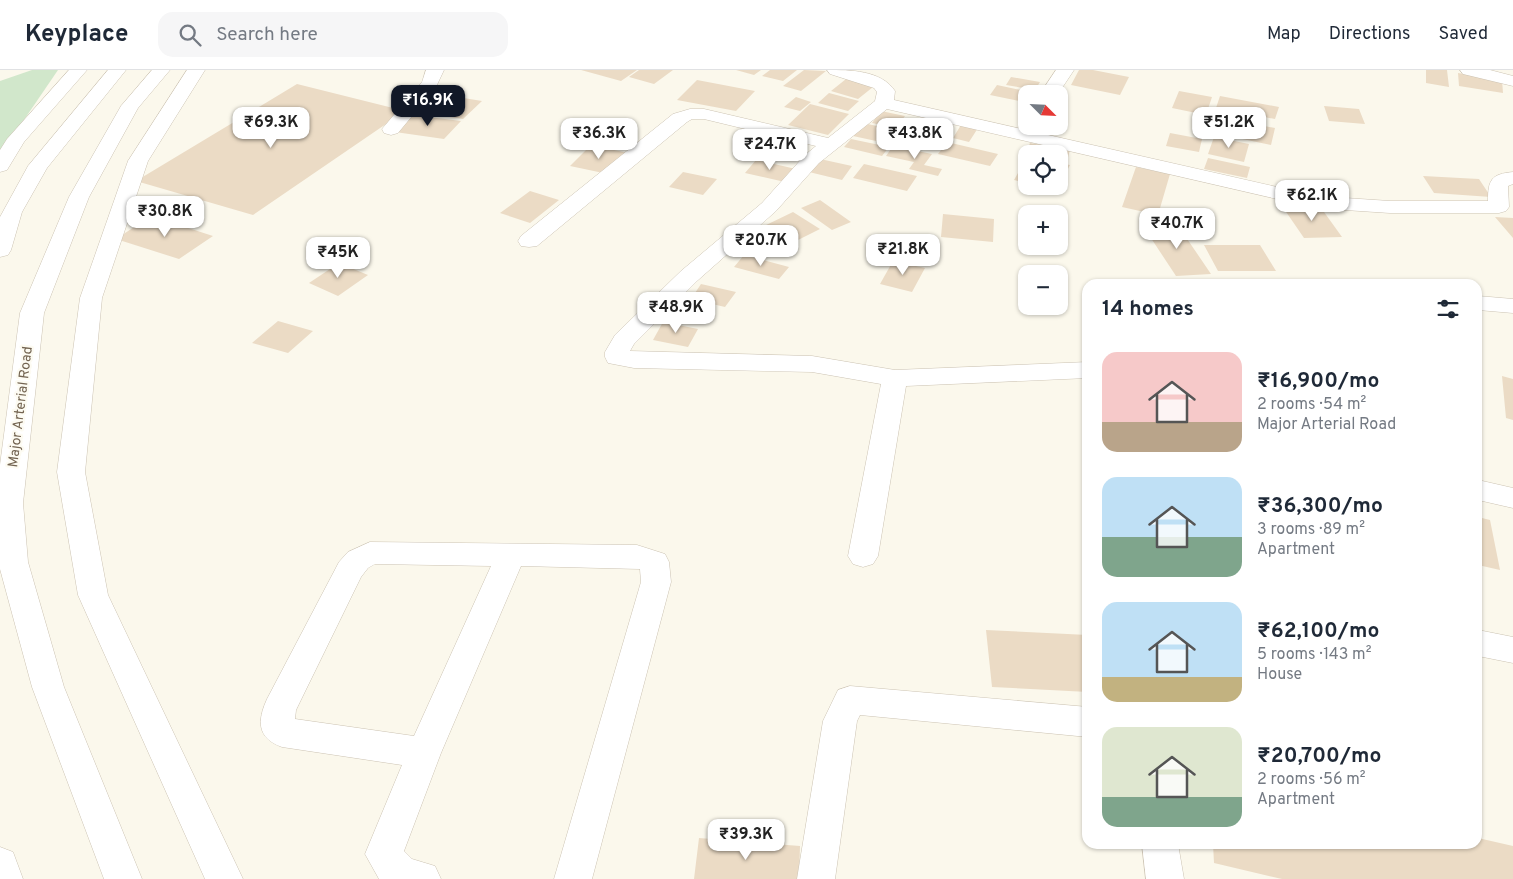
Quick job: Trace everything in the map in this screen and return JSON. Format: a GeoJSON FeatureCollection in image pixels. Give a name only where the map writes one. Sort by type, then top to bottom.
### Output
{"type":"FeatureCollection","features":[{"type":"Feature","properties":{"kind":"street"},"geometry":{"type":"LineString","coordinates":[[0,166],[16,139],[78,70]]}},
{"type":"Feature","properties":{"kind":"street"},"geometry":{"type":"LineString","coordinates":[[0,250],[12,212],[38,166],[117,70]]}},
{"type":"Feature","properties":{"kind":"street","name":"Major Arterial Road"},"geometry":{"type":"LineString","coordinates":[[124,879],[48,687],[13,562],[9,503],[32,313],[79,197],[130,106],[161,70]]}},
{"type":"Feature","properties":{"kind":"street"},"geometry":{"type":"LineString","coordinates":[[196,70],[138,161],[91,298],[71,472],[93,595],[224,879]]}},
{"type":"Feature","properties":{"kind":"street"},"geometry":{"type":"LineString","coordinates":[[391,129],[430,83],[435,70]]}},
{"type":"Feature","properties":{"kind":"street"},"geometry":{"type":"LineString","coordinates":[[836,70],[880,84],[886,91],[884,103],[812,158],[769,207],[676,289],[624,340],[617,352],[617,357],[634,360],[812,364],[895,378],[1082,370]]}},
{"type":"Feature","properties":{"kind":"street"},"geometry":{"type":"LineString","coordinates":[[1056,85],[1065,70]]}},
{"type":"Feature","properties":{"kind":"street"},"geometry":{"type":"LineString","coordinates":[[1469,70],[1513,81]]}},
{"type":"Feature","properties":{"kind":"street"},"geometry":{"type":"LineString","coordinates":[[884,103],[1018,128]]}},
{"type":"Feature","properties":{"kind":"street"},"geometry":{"type":"LineString","coordinates":[[529,241],[680,118],[690,114],[704,114],[831,144]]}},
{"type":"Feature","properties":{"kind":"street"},"geometry":{"type":"LineString","coordinates":[[1045,135],[1277,193],[1330,203],[1390,207],[1506,210],[1498,185],[1504,179],[1513,178]]}},
{"type":"Feature","properties":{"kind":"street"},"geometry":{"type":"LineString","coordinates":[[1482,303],[1513,306]]}},
{"type":"Feature","properties":{"kind":"street"},"geometry":{"type":"LineString","coordinates":[[863,556],[895,378]]}},
{"type":"Feature","properties":{"kind":"street"},"geometry":{"type":"LineString","coordinates":[[1482,491],[1513,498]]}},
{"type":"Feature","properties":{"kind":"street"},"geometry":{"type":"LineString","coordinates":[[424,753],[282,732],[277,726],[279,709],[350,570],[358,560],[370,553],[637,556],[654,562],[656,582],[573,879]]}},
{"type":"Feature","properties":{"kind":"street"},"geometry":{"type":"LineString","coordinates":[[422,879],[408,877],[390,866],[384,854],[424,753],[510,554]]}},
{"type":"Feature","properties":{"kind":"street"},"geometry":{"type":"LineString","coordinates":[[1482,644],[1513,650]]}},
{"type":"Feature","properties":{"kind":"street"},"geometry":{"type":"LineString","coordinates":[[816,879],[840,721],[850,700],[1082,721]]}},
{"type":"Feature","properties":{"kind":"street"},"geometry":{"type":"LineString","coordinates":[[1161,849],[1165,879]]}},
{"type":"Feature","properties":{"kind":"street"},"geometry":{"type":"LineString","coordinates":[[0,865],[4,879]]}},
{"type":"Feature","properties":{"kind":"green space"},"geometry":{"type":"Polygon","coordinates":[[[32,70],[58,70],[0,155],[0,81],[32,70]]]}},
{"type":"Feature","properties":{"kind":"building"},"geometry":{"type":"Polygon","coordinates":[[[581,70],[637,70],[621,81],[581,70]]]}},
{"type":"Feature","properties":{"kind":"building"},"geometry":{"type":"Polygon","coordinates":[[[639,70],[673,70],[654,84],[629,77],[639,70]]]}},
{"type":"Feature","properties":{"kind":"building"},"geometry":{"type":"Polygon","coordinates":[[[736,70],[761,70],[754,75],[736,70]]]}},
{"type":"Feature","properties":{"kind":"building"},"geometry":{"type":"Polygon","coordinates":[[[770,70],[797,70],[783,81],[762,76],[770,70]]]}},
{"type":"Feature","properties":{"kind":"building"},"geometry":{"type":"Polygon","coordinates":[[[804,70],[826,71],[801,91],[783,86],[804,70]]]}},
{"type":"Feature","properties":{"kind":"building"},"geometry":{"type":"Polygon","coordinates":[[[1079,70],[1093,70],[1129,77],[1120,95],[1071,85],[1079,70]]]}},
{"type":"Feature","properties":{"kind":"building"},"geometry":{"type":"Polygon","coordinates":[[[1426,70],[1447,70],[1449,87],[1426,83],[1426,70]]]}},
{"type":"Feature","properties":{"kind":"building"},"geometry":{"type":"Polygon","coordinates":[[[1458,73],[1502,80],[1503,93],[1459,86],[1458,73]]]}},
{"type":"Feature","properties":{"kind":"building"},"geometry":{"type":"Polygon","coordinates":[[[1011,77],[1040,82],[1038,85],[1018,85],[1018,87],[1006,85],[1011,77]]]}},
{"type":"Feature","properties":{"kind":"building"},"geometry":{"type":"Polygon","coordinates":[[[846,79],[873,87],[858,99],[831,91],[846,79]]]}},
{"type":"Feature","properties":{"kind":"building"},"geometry":{"type":"Polygon","coordinates":[[[697,80],[755,91],[736,111],[677,100],[697,80]]]}},
{"type":"Feature","properties":{"kind":"building"},"geometry":{"type":"Polygon","coordinates":[[[297,84],[405,111],[253,215],[136,181],[297,84]]]}},
{"type":"Feature","properties":{"kind":"building"},"geometry":{"type":"Polygon","coordinates":[[[997,85],[1018,89],[1018,101],[990,95],[997,85]]]}},
{"type":"Feature","properties":{"kind":"building"},"geometry":{"type":"Polygon","coordinates":[[[1179,91],[1212,97],[1206,115],[1172,108],[1179,91]]]}},
{"type":"Feature","properties":{"kind":"building"},"geometry":{"type":"Polygon","coordinates":[[[829,93],[859,101],[848,111],[818,103],[829,93]]]}},
{"type":"Feature","properties":{"kind":"building"},"geometry":{"type":"Polygon","coordinates":[[[439,94],[482,101],[463,119],[419,112],[439,94]]]}},
{"type":"Feature","properties":{"kind":"building"},"geometry":{"type":"Polygon","coordinates":[[[1220,96],[1279,107],[1275,119],[1216,108],[1220,96]]]}},
{"type":"Feature","properties":{"kind":"building"},"geometry":{"type":"Polygon","coordinates":[[[796,97],[811,102],[800,111],[784,107],[796,97]]]}},
{"type":"Feature","properties":{"kind":"building"},"geometry":{"type":"Polygon","coordinates":[[[810,104],[849,114],[828,135],[788,125],[810,104]]]}},
{"type":"Feature","properties":{"kind":"building"},"geometry":{"type":"Polygon","coordinates":[[[1324,106],[1359,109],[1365,124],[1329,121],[1324,106]]]}},
{"type":"Feature","properties":{"kind":"building"},"geometry":{"type":"Polygon","coordinates":[[[881,111],[905,116],[896,128],[872,123],[881,111]]]}},
{"type":"Feature","properties":{"kind":"building"},"geometry":{"type":"Polygon","coordinates":[[[413,115],[461,121],[444,139],[395,132],[413,115]]]}},
{"type":"Feature","properties":{"kind":"building"},"geometry":{"type":"Polygon","coordinates":[[[931,117],[954,122],[943,137],[920,131],[931,117]]]}},
{"type":"Feature","properties":{"kind":"building"},"geometry":{"type":"Polygon","coordinates":[[[1232,120],[1275,128],[1271,145],[1228,136],[1232,120]]]}},
{"type":"Feature","properties":{"kind":"building"},"geometry":{"type":"Polygon","coordinates":[[[863,123],[923,136],[913,149],[853,136],[863,123]]]}},
{"type":"Feature","properties":{"kind":"building"},"geometry":{"type":"Polygon","coordinates":[[[961,125],[978,128],[969,142],[953,138],[961,125]]]}},
{"type":"Feature","properties":{"kind":"building"},"geometry":{"type":"Polygon","coordinates":[[[1170,133],[1202,139],[1199,152],[1166,146],[1170,133]]]}},
{"type":"Feature","properties":{"kind":"building"},"geometry":{"type":"Polygon","coordinates":[[[1214,137],[1249,144],[1244,162],[1208,154],[1214,137]]]}},
{"type":"Feature","properties":{"kind":"building"},"geometry":{"type":"Polygon","coordinates":[[[851,139],[889,147],[882,156],[844,147],[851,139]]]}},
{"type":"Feature","properties":{"kind":"building"},"geometry":{"type":"Polygon","coordinates":[[[947,142],[998,154],[990,166],[938,154],[947,142]]]}},
{"type":"Feature","properties":{"kind":"building"},"geometry":{"type":"Polygon","coordinates":[[[591,145],[628,153],[608,174],[570,166],[591,145]]]}},
{"type":"Feature","properties":{"kind":"building"},"geometry":{"type":"Polygon","coordinates":[[[893,146],[932,154],[924,165],[942,169],[938,176],[909,169],[914,162],[886,156],[893,146]]]}},
{"type":"Feature","properties":{"kind":"building"},"geometry":{"type":"Polygon","coordinates":[[[1208,158],[1250,167],[1247,178],[1204,169],[1208,158]]]}},
{"type":"Feature","properties":{"kind":"building"},"geometry":{"type":"Polygon","coordinates":[[[820,159],[852,166],[842,180],[809,172],[820,159]]]}},
{"type":"Feature","properties":{"kind":"building"},"geometry":{"type":"Polygon","coordinates":[[[756,160],[796,169],[785,182],[745,173],[756,160]]]}},
{"type":"Feature","properties":{"kind":"building"},"geometry":{"type":"Polygon","coordinates":[[[864,164],[917,176],[907,191],[853,178],[864,164]]]}},
{"type":"Feature","properties":{"kind":"building"},"geometry":{"type":"Polygon","coordinates":[[[1136,167],[1170,174],[1158,215],[1122,207],[1136,167]]]}},
{"type":"Feature","properties":{"kind":"building"},"geometry":{"type":"Polygon","coordinates":[[[683,172],[717,179],[703,195],[669,187],[683,172]]]}},
{"type":"Feature","properties":{"kind":"building"},"geometry":{"type":"Polygon","coordinates":[[[1018,173],[1018,181],[1014,180],[1018,173]]]}},
{"type":"Feature","properties":{"kind":"building"},"geometry":{"type":"Polygon","coordinates":[[[1423,176],[1479,179],[1491,197],[1434,193],[1423,176]]]}},
{"type":"Feature","properties":{"kind":"building"},"geometry":{"type":"Polygon","coordinates":[[[530,191],[559,200],[530,223],[500,213],[530,191]]]}},
{"type":"Feature","properties":{"kind":"building"},"geometry":{"type":"Polygon","coordinates":[[[820,200],[851,222],[832,230],[801,208],[820,200]]]}},
{"type":"Feature","properties":{"kind":"building"},"geometry":{"type":"Polygon","coordinates":[[[1319,205],[1342,237],[1304,238],[1282,206],[1319,205]]]}},
{"type":"Feature","properties":{"kind":"building"},"geometry":{"type":"Polygon","coordinates":[[[793,212],[820,229],[784,247],[758,229],[793,212]]]}},
{"type":"Feature","properties":{"kind":"building"},"geometry":{"type":"Polygon","coordinates":[[[943,214],[994,219],[993,242],[941,237],[943,214]]]}},
{"type":"Feature","properties":{"kind":"building"},"geometry":{"type":"Polygon","coordinates":[[[151,216],[213,236],[179,259],[116,239],[151,216]]]}},
{"type":"Feature","properties":{"kind":"building"},"geometry":{"type":"Polygon","coordinates":[[[1495,217],[1513,218],[1513,238],[1495,217]]]}},
{"type":"Feature","properties":{"kind":"building"},"geometry":{"type":"Polygon","coordinates":[[[1177,224],[1211,274],[1176,276],[1143,226],[1177,224]]]}},
{"type":"Feature","properties":{"kind":"building"},"geometry":{"type":"Polygon","coordinates":[[[1204,245],[1260,245],[1276,271],[1218,271],[1204,245]]]}},
{"type":"Feature","properties":{"kind":"building"},"geometry":{"type":"Polygon","coordinates":[[[744,255],[789,267],[779,279],[734,267],[744,255]]]}},
{"type":"Feature","properties":{"kind":"building"},"geometry":{"type":"Polygon","coordinates":[[[893,261],[925,268],[912,292],[880,284],[893,261]]]}},
{"type":"Feature","properties":{"kind":"building"},"geometry":{"type":"Polygon","coordinates":[[[339,263],[368,275],[338,296],[309,283],[339,263]]]}},
{"type":"Feature","properties":{"kind":"building"},"geometry":{"type":"Polygon","coordinates":[[[701,284],[736,292],[725,307],[691,299],[701,284]]]}},
{"type":"Feature","properties":{"kind":"building"},"geometry":{"type":"Polygon","coordinates":[[[278,321],[313,331],[288,353],[252,343],[278,321]]]}},
{"type":"Feature","properties":{"kind":"building"},"geometry":{"type":"Polygon","coordinates":[[[663,322],[698,329],[688,347],[653,340],[663,322]]]}},
{"type":"Feature","properties":{"kind":"building"},"geometry":{"type":"Polygon","coordinates":[[[1502,376],[1513,379],[1513,420],[1506,418],[1502,376]]]}},
{"type":"Feature","properties":{"kind":"building"},"geometry":{"type":"Polygon","coordinates":[[[1482,518],[1490,520],[1500,570],[1482,566],[1482,518]]]}},
{"type":"Feature","properties":{"kind":"building"},"geometry":{"type":"Polygon","coordinates":[[[986,630],[1082,635],[1082,692],[992,687],[986,630]]]}},
{"type":"Feature","properties":{"kind":"building"},"geometry":{"type":"Polygon","coordinates":[[[699,838],[800,846],[799,879],[694,879],[699,838]]]}},
{"type":"Feature","properties":{"kind":"building"},"geometry":{"type":"Polygon","coordinates":[[[1482,839],[1513,846],[1513,879],[1282,879],[1214,863],[1213,849],[1482,849],[1482,839]]]}}]}
